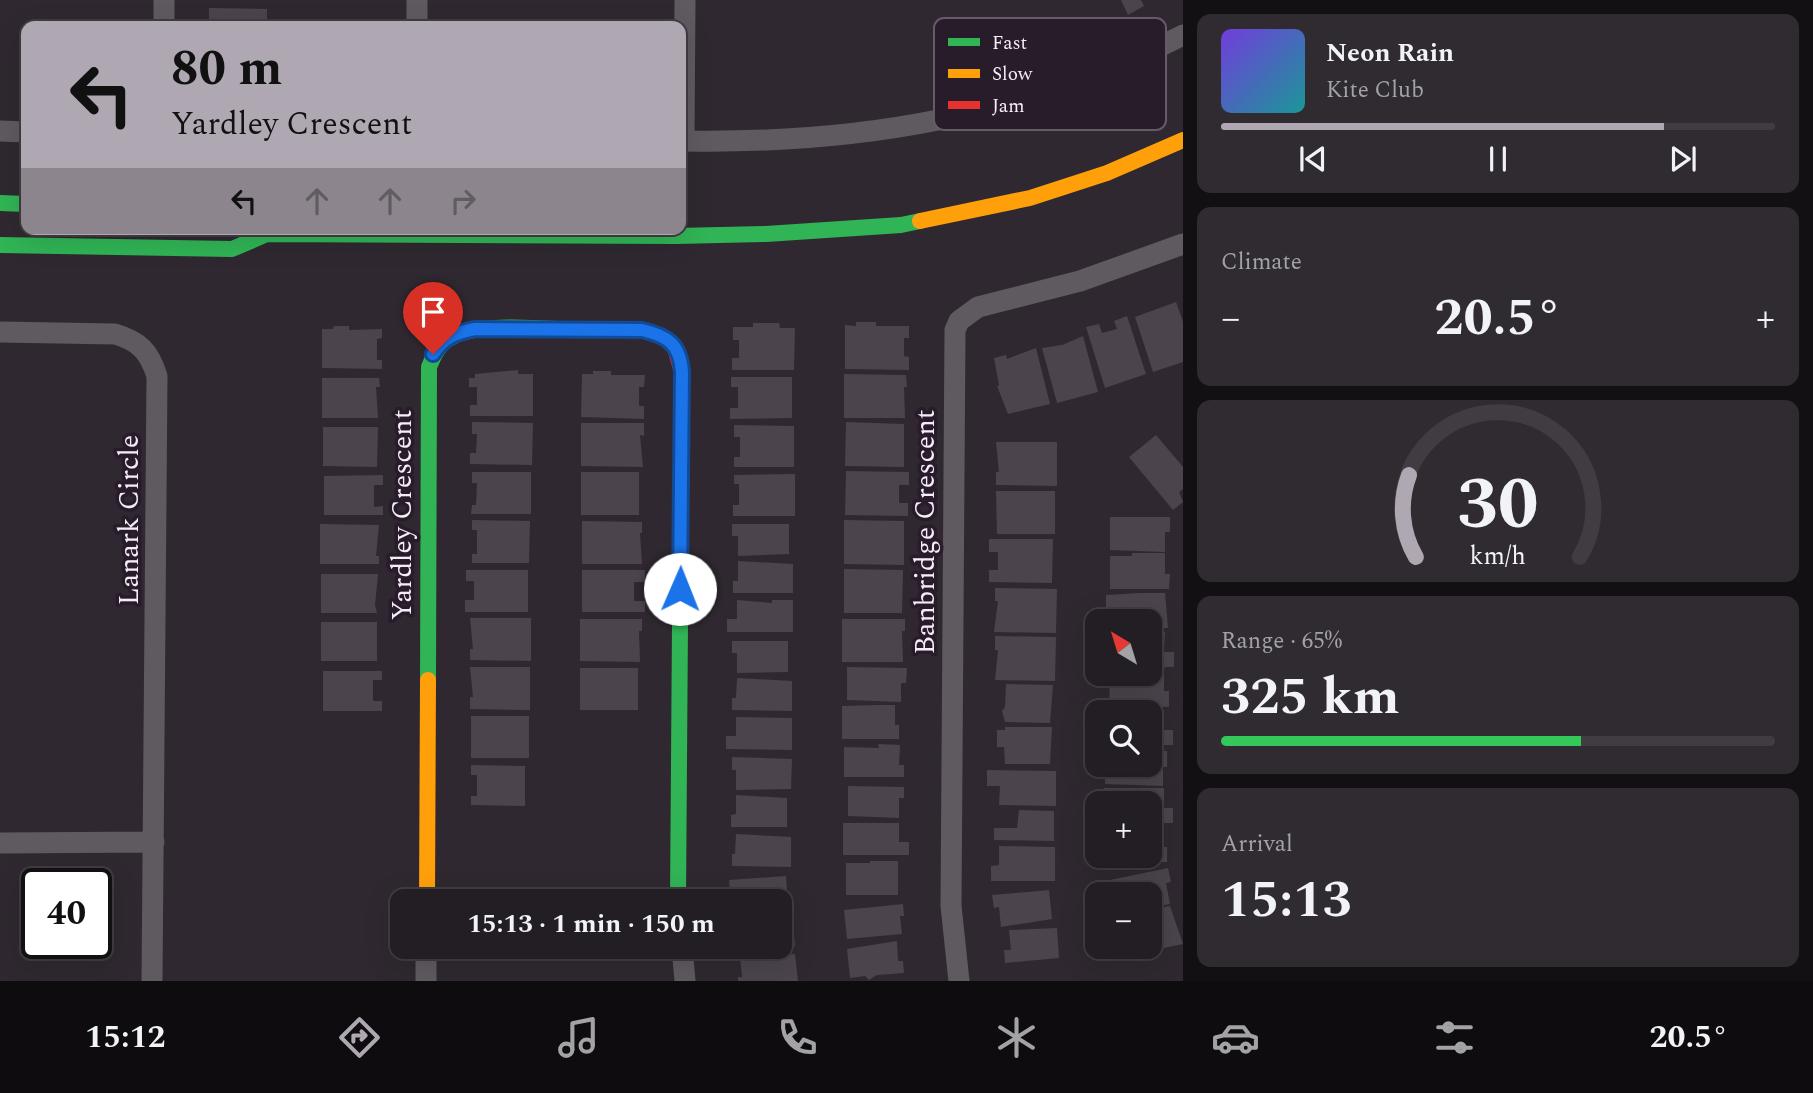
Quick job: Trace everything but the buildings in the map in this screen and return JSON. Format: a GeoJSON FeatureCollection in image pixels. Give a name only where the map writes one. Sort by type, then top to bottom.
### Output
{"type":"FeatureCollection","features":[{"type":"Feature","properties":{"kind":"street"},"geometry":{"type":"LineString","coordinates":[[164,0],[164,21]]}},
{"type":"Feature","properties":{"kind":"street"},"geometry":{"type":"LineString","coordinates":[[417,0],[417,21]]}},
{"type":"Feature","properties":{"kind":"street"},"geometry":{"type":"LineString","coordinates":[[685,0],[685,21]]}},
{"type":"Feature","properties":{"kind":"street"},"geometry":{"type":"LineString","coordinates":[[1166,43],[1183,35]]}},
{"type":"Feature","properties":{"kind":"street"},"geometry":{"type":"LineString","coordinates":[[686,141],[803,139],[890,130],[934,122]]}},
{"type":"Feature","properties":{"kind":"street"},"geometry":{"type":"LineString","coordinates":[[0,131],[21,132]]}},
{"type":"Feature","properties":{"kind":"street"},"geometry":{"type":"LineString","coordinates":[[594,235],[766,234],[901,225],[1030,198],[1107,173],[1183,139]]}},
{"type":"Feature","properties":{"kind":"street"},"geometry":{"type":"LineString","coordinates":[[0,203],[21,204]]}},
{"type":"Feature","properties":{"kind":"street"},"geometry":{"type":"LineString","coordinates":[[0,245],[232,249],[257,235]]}},
{"type":"Feature","properties":{"kind":"street","name":"Banbridge Crescent"},"geometry":{"type":"LineString","coordinates":[[959,981],[951,906],[955,330],[959,321],[978,307],[1080,281],[1183,244]]}},
{"type":"Feature","properties":{"kind":"street","name":"Yardley Crescent"},"geometry":{"type":"LineString","coordinates":[[426,889],[429,367],[442,341],[457,333],[475,329],[642,330],[663,335],[673,344],[679,356],[682,372],[678,889]]}},
{"type":"Feature","properties":{"kind":"street","name":"Lanark Circle"},"geometry":{"type":"LineString","coordinates":[[0,332],[115,334],[133,339],[145,349],[155,369],[157,403],[152,981]]}},
{"type":"Feature","properties":{"kind":"street"},"geometry":{"type":"LineString","coordinates":[[0,843],[154,842]]}},
{"type":"Feature","properties":{"kind":"street"},"geometry":{"type":"LineString","coordinates":[[426,959],[426,981]]}},
{"type":"Feature","properties":{"kind":"street"},"geometry":{"type":"LineString","coordinates":[[683,959],[685,981]]}},
{"type":"Feature","properties":{"kind":"traffic: fast"},"geometry":{"type":"LineString","coordinates":[[0,203],[21,204]]}},
{"type":"Feature","properties":{"kind":"traffic: fast"},"geometry":{"type":"LineString","coordinates":[[472,235],[766,234],[901,225],[920,221]]}},
{"type":"Feature","properties":{"kind":"traffic: fast"},"geometry":{"type":"LineString","coordinates":[[0,245],[232,249],[265,235]]}},
{"type":"Feature","properties":{"kind":"traffic: fast"},"geometry":{"type":"LineString","coordinates":[[428,680],[429,367],[444,343],[464,332],[495,328],[578,330]]}},
{"type":"Feature","properties":{"kind":"traffic: fast"},"geometry":{"type":"LineString","coordinates":[[678,889],[681,484]]}},
{"type":"Feature","properties":{"kind":"traffic: slow"},"geometry":{"type":"LineString","coordinates":[[920,221],[1030,198],[1107,173],[1183,140]]}},
{"type":"Feature","properties":{"kind":"traffic: slow"},"geometry":{"type":"LineString","coordinates":[[427,889],[428,680]]}},
{"type":"Feature","properties":{"kind":"traffic: jam"},"geometry":{"type":"LineString","coordinates":[[578,330],[642,330],[665,338],[675,348],[682,372],[681,484]]}},
{"type":"Feature","properties":{"kind":"route"},"geometry":{"type":"LineString","coordinates":[[433,354],[442,341],[457,333],[475,329],[642,330],[663,335],[668,339],[679,356],[682,372],[680,589]]}}]}
